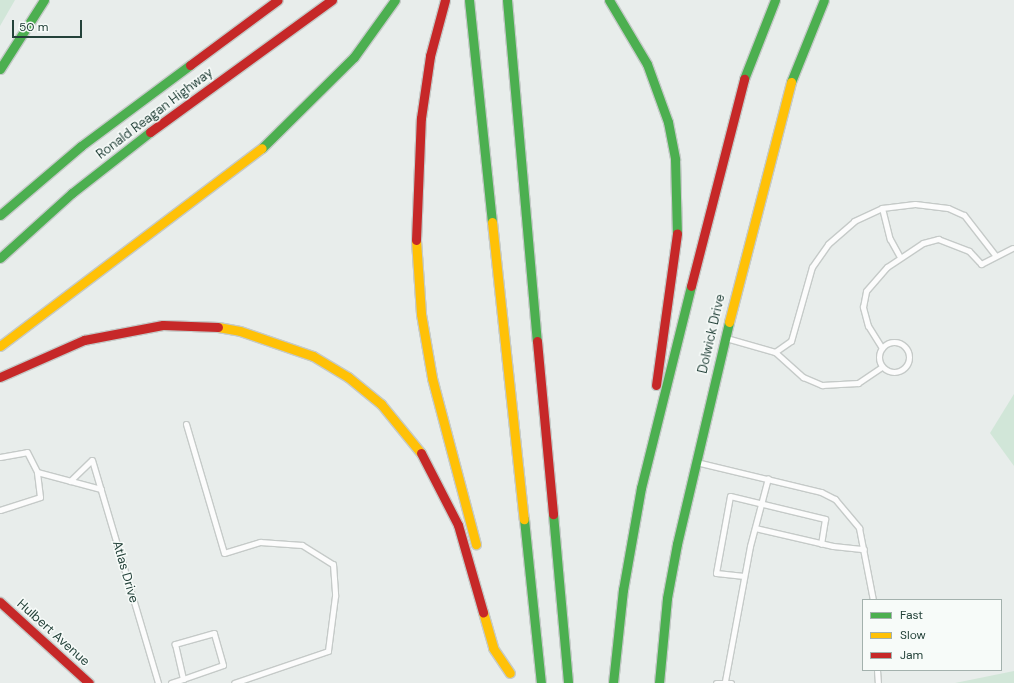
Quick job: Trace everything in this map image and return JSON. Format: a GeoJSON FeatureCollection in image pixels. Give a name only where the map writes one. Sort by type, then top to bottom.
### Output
{"type":"FeatureCollection","features":[{"type":"Feature","properties":{"kind":"main road"},"geometry":{"type":"LineString","coordinates":[[0,69],[44,0]]}},
{"type":"Feature","properties":{"kind":"main road","name":"Ronald Reagan Highway"},"geometry":{"type":"LineString","coordinates":[[0,215],[81,146],[278,0]]}},
{"type":"Feature","properties":{"kind":"main road","name":"Ronald Reagan Highway"},"geometry":{"type":"LineString","coordinates":[[0,258],[72,193],[146,135],[332,0]]}},
{"type":"Feature","properties":{"kind":"main road"},"geometry":{"type":"LineString","coordinates":[[0,346],[272,140],[354,58],[395,0]]}},
{"type":"Feature","properties":{"kind":"main road"},"geometry":{"type":"LineString","coordinates":[[445,0],[430,56],[420,118],[416,245],[421,314],[432,378],[478,552]]}},
{"type":"Feature","properties":{"kind":"main road"},"geometry":{"type":"LineString","coordinates":[[469,0],[541,683]]}},
{"type":"Feature","properties":{"kind":"main road"},"geometry":{"type":"LineString","coordinates":[[506,0],[568,683]]}},
{"type":"Feature","properties":{"kind":"main road"},"geometry":{"type":"LineString","coordinates":[[609,0],[637,44],[657,89],[675,159],[678,198],[674,258],[642,488],[623,590],[613,683]]}},
{"type":"Feature","properties":{"kind":"main road"},"geometry":{"type":"LineString","coordinates":[[642,488],[730,128],[745,77],[775,0]]}},
{"type":"Feature","properties":{"kind":"main road","name":"Dolwick Drive"},"geometry":{"type":"LineString","coordinates":[[659,683],[667,598],[695,462],[725,337],[772,143],[802,49],[824,0]]}},
{"type":"Feature","properties":{"kind":"main road"},"geometry":{"type":"LineString","coordinates":[[0,54],[27,7]]}},
{"type":"Feature","properties":{"kind":"main road"},"geometry":{"type":"LineString","coordinates":[[0,377],[84,340],[163,325],[204,325],[240,331],[313,356],[348,377],[381,404],[429,463],[458,525],[493,648],[510,673]]}},
{"type":"Feature","properties":{"kind":"main road"},"geometry":{"type":"LineString","coordinates":[[484,574],[510,673],[511,683]]}},
{"type":"Feature","properties":{"kind":"main road","name":"Hulbert Avenue"},"geometry":{"type":"LineString","coordinates":[[0,602],[88,683]]}},
{"type":"Feature","properties":{"kind":"lane"},"geometry":{"type":"LineString","coordinates":[[774,352],[791,341],[812,267],[828,244],[854,221],[882,208],[915,204],[948,208],[964,216],[995,255]]}},
{"type":"Feature","properties":{"kind":"lane"},"geometry":{"type":"LineString","coordinates":[[882,208],[890,239],[900,257]]}},
{"type":"Feature","properties":{"kind":"lane"},"geometry":{"type":"LineString","coordinates":[[882,348],[866,320],[863,307],[866,291],[874,277],[900,257],[938,240],[969,251],[981,264],[995,255],[1012,248]]}},
{"type":"Feature","properties":{"kind":"lane"},"geometry":{"type":"LineString","coordinates":[[725,337],[774,352],[803,377],[822,385],[858,383],[882,367]]}},
{"type":"Feature","properties":{"kind":"lane"},"geometry":{"type":"LineString","coordinates":[[890,343],[900,344],[907,350],[909,360],[904,369],[895,372],[882,367],[879,357],[882,348],[890,343]]}},
{"type":"Feature","properties":{"kind":"lane"},"geometry":{"type":"LineString","coordinates":[[186,424],[224,553],[260,542],[302,545],[333,564],[335,596],[328,652],[234,683]]}},
{"type":"Feature","properties":{"kind":"lane"},"geometry":{"type":"LineString","coordinates":[[0,457],[27,452],[37,472],[40,498],[0,510]]}},
{"type":"Feature","properties":{"kind":"lane","name":"Atlas Drive"},"geometry":{"type":"LineString","coordinates":[[70,481],[92,460],[158,683]]}},
{"type":"Feature","properties":{"kind":"lane"},"geometry":{"type":"LineString","coordinates":[[695,462],[768,478],[835,499],[858,528],[864,549],[872,599]]}},
{"type":"Feature","properties":{"kind":"lane"},"geometry":{"type":"LineString","coordinates":[[37,472],[101,488]]}},
{"type":"Feature","properties":{"kind":"lane"},"geometry":{"type":"LineString","coordinates":[[725,681],[744,576],[768,478]]}},
{"type":"Feature","properties":{"kind":"lane"},"geometry":{"type":"LineString","coordinates":[[744,576],[716,573],[730,496],[825,519],[821,544]]}},
{"type":"Feature","properties":{"kind":"lane"},"geometry":{"type":"LineString","coordinates":[[755,528],[821,544],[864,549]]}},
{"type":"Feature","properties":{"kind":"lane"},"geometry":{"type":"LineString","coordinates":[[171,683],[184,679],[223,665],[214,633],[175,644],[184,679]]}},
{"type":"Feature","properties":{"kind":"lane"},"geometry":{"type":"LineString","coordinates":[[877,671],[878,683]]}},
{"type":"Feature","properties":{"kind":"lane"},"geometry":{"type":"LineString","coordinates":[[716,683],[725,681],[731,683]]}},
{"type":"Feature","properties":{"kind":"green space"},"geometry":{"type":"Polygon","coordinates":[[[0,0],[15,0],[0,26],[0,0]]]}},
{"type":"Feature","properties":{"kind":"green space"},"geometry":{"type":"Polygon","coordinates":[[[1014,394],[1014,466],[990,433],[1014,394]]]}},
{"type":"Feature","properties":{"kind":"green space"},"geometry":{"type":"Polygon","coordinates":[[[1014,671],[1014,683],[955,683],[1014,671]]]}},
{"type":"Feature","properties":{"kind":"traffic: fast"},"geometry":{"type":"LineString","coordinates":[[0,69],[44,0]]}},
{"type":"Feature","properties":{"kind":"traffic: fast"},"geometry":{"type":"LineString","coordinates":[[262,148],[354,57],[395,0]]}},
{"type":"Feature","properties":{"kind":"traffic: fast"},"geometry":{"type":"LineString","coordinates":[[469,0],[492,222]]}},
{"type":"Feature","properties":{"kind":"traffic: fast"},"geometry":{"type":"LineString","coordinates":[[507,0],[537,341]]}},
{"type":"Feature","properties":{"kind":"traffic: fast"},"geometry":{"type":"LineString","coordinates":[[609,0],[647,64],[668,122],[675,159],[677,233]]}},
{"type":"Feature","properties":{"kind":"traffic: fast"},"geometry":{"type":"LineString","coordinates":[[744,79],[775,0]]}},
{"type":"Feature","properties":{"kind":"traffic: fast"},"geometry":{"type":"LineString","coordinates":[[791,82],[824,0]]}},
{"type":"Feature","properties":{"kind":"traffic: fast"},"geometry":{"type":"LineString","coordinates":[[0,215],[81,146],[190,65]]}},
{"type":"Feature","properties":{"kind":"traffic: fast"},"geometry":{"type":"LineString","coordinates":[[0,258],[72,193],[150,132]]}},
{"type":"Feature","properties":{"kind":"traffic: fast"},"geometry":{"type":"LineString","coordinates":[[613,683],[623,590],[641,488],[691,286]]}},
{"type":"Feature","properties":{"kind":"traffic: fast"},"geometry":{"type":"LineString","coordinates":[[659,683],[667,598],[677,544],[729,322]]}},
{"type":"Feature","properties":{"kind":"traffic: fast"},"geometry":{"type":"LineString","coordinates":[[553,514],[568,683]]}},
{"type":"Feature","properties":{"kind":"traffic: fast"},"geometry":{"type":"LineString","coordinates":[[524,519],[541,683]]}},
{"type":"Feature","properties":{"kind":"traffic: slow"},"geometry":{"type":"LineString","coordinates":[[729,322],[791,82]]}},
{"type":"Feature","properties":{"kind":"traffic: slow"},"geometry":{"type":"LineString","coordinates":[[0,346],[262,148]]}},
{"type":"Feature","properties":{"kind":"traffic: slow"},"geometry":{"type":"LineString","coordinates":[[492,222],[524,519]]}},
{"type":"Feature","properties":{"kind":"traffic: slow"},"geometry":{"type":"LineString","coordinates":[[416,240],[421,314],[432,378],[476,544]]}},
{"type":"Feature","properties":{"kind":"traffic: slow"},"geometry":{"type":"LineString","coordinates":[[218,327],[240,331],[313,356],[348,377],[381,404],[421,453]]}},
{"type":"Feature","properties":{"kind":"traffic: slow"},"geometry":{"type":"LineString","coordinates":[[483,612],[493,648],[510,673]]}},
{"type":"Feature","properties":{"kind":"traffic: jam"},"geometry":{"type":"LineString","coordinates":[[190,65],[278,0]]}},
{"type":"Feature","properties":{"kind":"traffic: jam"},"geometry":{"type":"LineString","coordinates":[[150,132],[332,0]]}},
{"type":"Feature","properties":{"kind":"traffic: jam"},"geometry":{"type":"LineString","coordinates":[[416,240],[421,118],[430,56],[445,0]]}},
{"type":"Feature","properties":{"kind":"traffic: jam"},"geometry":{"type":"LineString","coordinates":[[691,286],[744,79]]}},
{"type":"Feature","properties":{"kind":"traffic: jam"},"geometry":{"type":"LineString","coordinates":[[656,385],[677,233]]}},
{"type":"Feature","properties":{"kind":"traffic: jam"},"geometry":{"type":"LineString","coordinates":[[0,377],[84,340],[163,325],[218,327]]}},
{"type":"Feature","properties":{"kind":"traffic: jam"},"geometry":{"type":"LineString","coordinates":[[537,341],[553,514]]}},
{"type":"Feature","properties":{"kind":"traffic: jam"},"geometry":{"type":"LineString","coordinates":[[421,453],[458,525],[483,612]]}},
{"type":"Feature","properties":{"kind":"traffic: jam"},"geometry":{"type":"LineString","coordinates":[[0,602],[89,683]]}}]}
